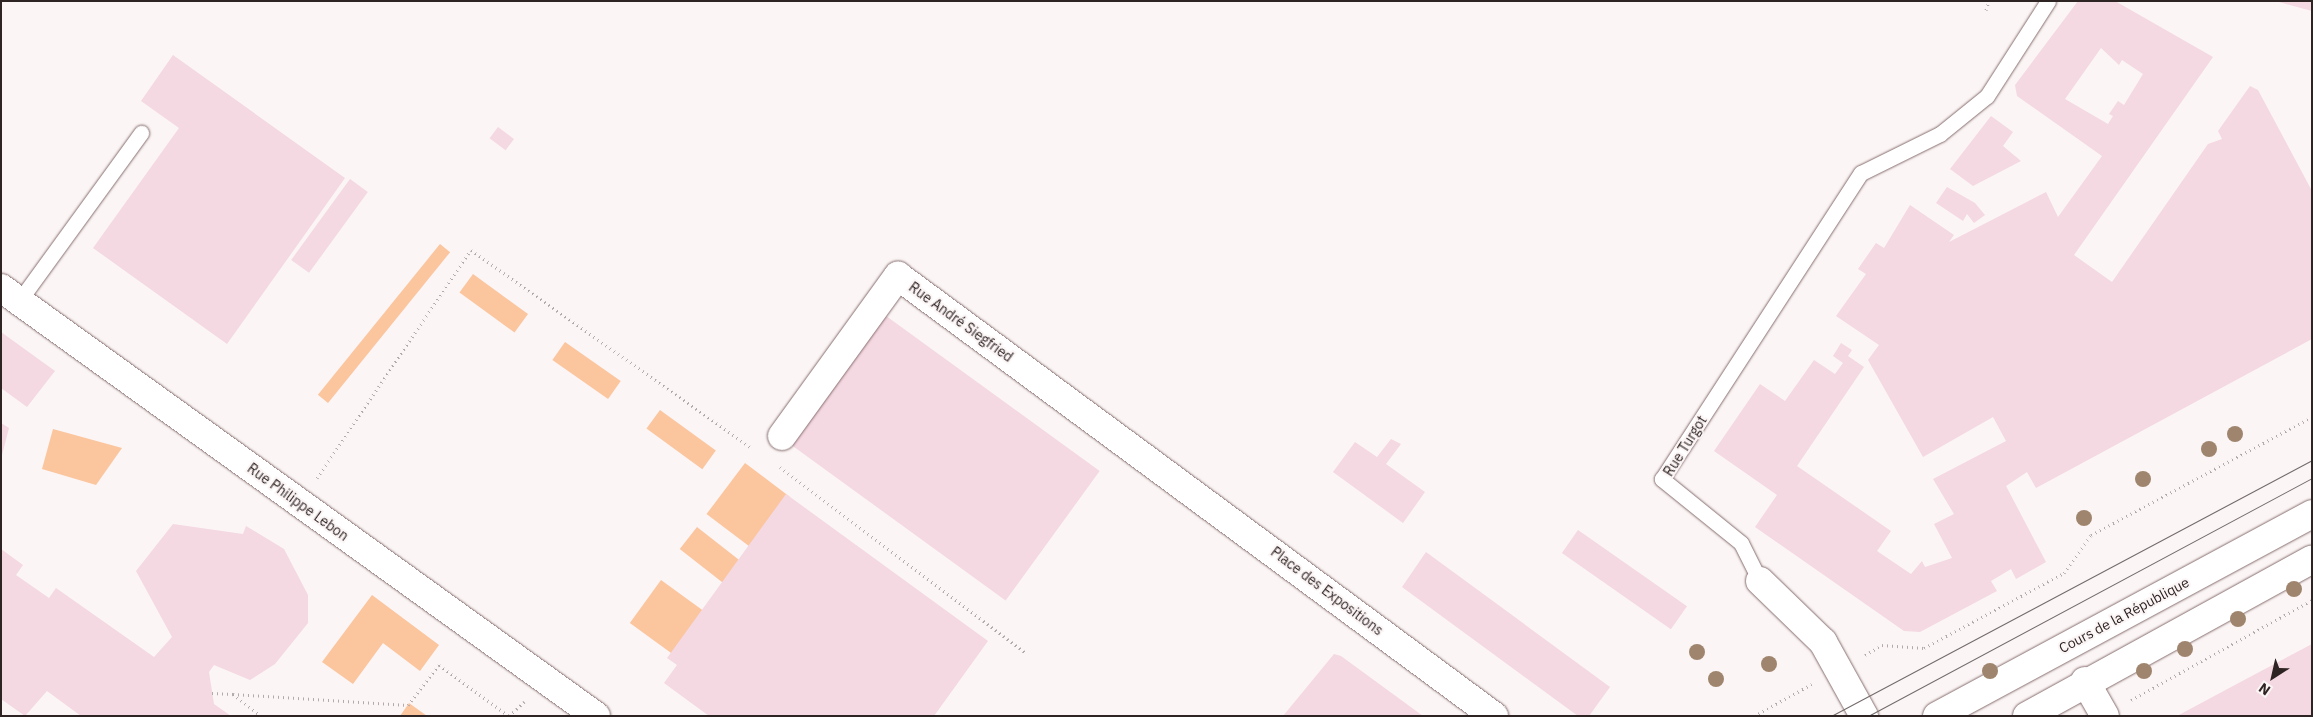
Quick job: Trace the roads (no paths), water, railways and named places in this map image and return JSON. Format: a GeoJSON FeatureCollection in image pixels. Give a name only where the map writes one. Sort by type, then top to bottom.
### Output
{"type":"FeatureCollection","features":[{"type":"Feature","properties":{"kind":"street","name":"Rue André Siegfried"},"geometry":{"type":"LineString","coordinates":[[782,436],[898,276],[1160,467]]}},
{"type":"Feature","properties":{"kind":"street","name":"Rue Philippe Lebon"},"geometry":{"type":"LineString","coordinates":[[10,294],[596,716]]}},
{"type":"Feature","properties":{"kind":"street","name":"Place des Expositions"},"geometry":{"type":"LineString","coordinates":[[1160,467],[1494,716]]}},
{"type":"Feature","properties":{"kind":"street","name":"Cours de la République"},"geometry":{"type":"LineString","coordinates":[[1936,716],[2312,514]]}},
{"type":"Feature","properties":{"kind":"street"},"geometry":{"type":"LineString","coordinates":[[2028,716],[2085,681],[2312,559]]}},
{"type":"Feature","properties":{"kind":"street","name":"Rue Turgot"},"geometry":{"type":"LineString","coordinates":[[1760,581],[1823,642],[1864,716]]}},
{"type":"Feature","properties":{"kind":"street"},"geometry":{"type":"LineString","coordinates":[[2085,681],[2104,715]]}},
{"type":"Feature","properties":{"kind":"lane","name":"Rue Turgot"},"geometry":{"type":"LineString","coordinates":[[1760,581],[1741,544],[1662,480],[1861,173],[1940,134],[1987,96],[2048,1]]}},
{"type":"Feature","properties":{"kind":"lane"},"geometry":{"type":"LineString","coordinates":[[10,294],[141,133]]}},
{"type":"Feature","properties":{"kind":"tram line"},"geometry":{"type":"LineString","coordinates":[[1831,716],[2312,460]]}},
{"type":"Feature","properties":{"kind":"tram line"},"geometry":{"type":"LineString","coordinates":[[1868,716],[2312,478]]}}]}
